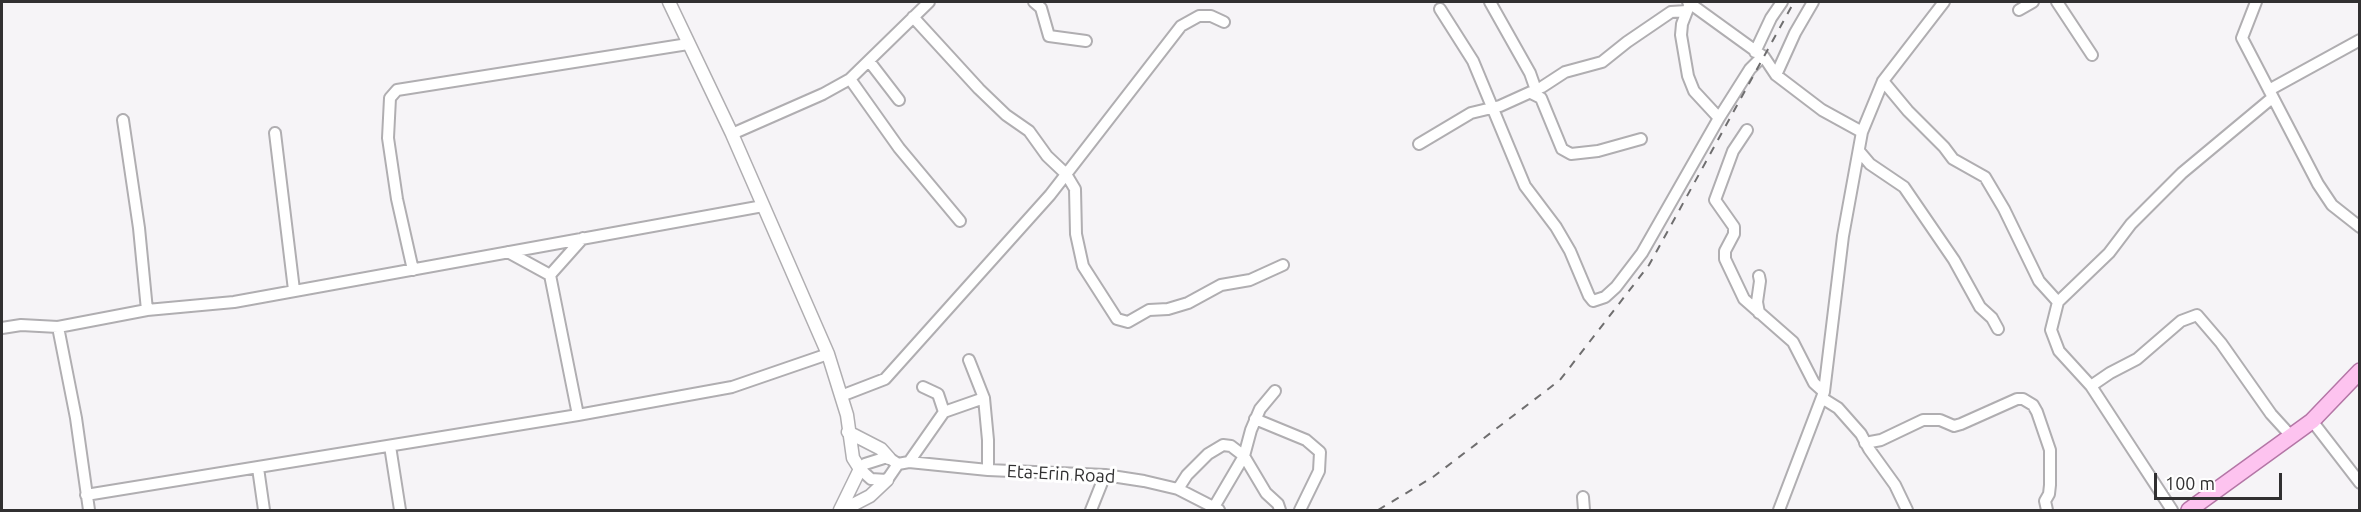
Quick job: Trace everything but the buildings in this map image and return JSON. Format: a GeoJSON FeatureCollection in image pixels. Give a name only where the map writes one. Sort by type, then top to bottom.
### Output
{"type":"FeatureCollection","features":[{"type":"Feature","properties":{"kind":"main road"},"geometry":{"type":"LineString","coordinates":[[2189,510],[2312,421],[2360,371]]}},
{"type":"Feature","properties":{"kind":"main road"},"geometry":{"type":"LineString","coordinates":[[2203,510],[2301,439],[2360,382]]}},
{"type":"Feature","properties":{"kind":"street"},"geometry":{"type":"LineString","coordinates":[[669,2],[732,134],[828,354],[847,415],[853,458],[860,469],[871,479],[887,480]]}},
{"type":"Feature","properties":{"kind":"street"},"geometry":{"type":"LineString","coordinates":[[732,134],[823,94],[850,78],[929,2]]}},
{"type":"Feature","properties":{"kind":"street"},"geometry":{"type":"LineString","coordinates":[[1034,2],[1041,8],[1048,36],[1086,41]]}},
{"type":"Feature","properties":{"kind":"street"},"geometry":{"type":"LineString","coordinates":[[1490,2],[1530,73],[1534,91],[1541,98],[1562,149],[1571,154],[1598,151],[1641,139]]}},
{"type":"Feature","properties":{"kind":"street"},"geometry":{"type":"LineString","coordinates":[[1440,9],[1473,61],[1525,186],[1556,226],[1593,301],[1605,297],[1616,288],[1642,252],[1719,118],[1759,54],[1771,18],[1782,2]]}},
{"type":"Feature","properties":{"kind":"street"},"geometry":{"type":"LineString","coordinates":[[1776,75],[1795,33],[1813,2]]}},
{"type":"Feature","properties":{"kind":"street"},"geometry":{"type":"LineString","coordinates":[[1779,510],[1823,395],[1843,236],[1862,132],[1883,81],[1944,2]]}},
{"type":"Feature","properties":{"kind":"street"},"geometry":{"type":"LineString","coordinates":[[2019,10],[2033,2]]}},
{"type":"Feature","properties":{"kind":"street"},"geometry":{"type":"LineString","coordinates":[[2057,2],[2092,55]]}},
{"type":"Feature","properties":{"kind":"street"},"geometry":{"type":"LineString","coordinates":[[2256,2],[2242,38],[2270,94],[2332,205],[2360,227]]}},
{"type":"Feature","properties":{"kind":"street"},"geometry":{"type":"LineString","coordinates":[[1688,6],[1682,24],[1688,76],[1694,91],[1719,118]]}},
{"type":"Feature","properties":{"kind":"street"},"geometry":{"type":"LineString","coordinates":[[1419,144],[1471,113],[1493,108],[1534,91],[1565,72],[1602,62],[1671,12],[1688,6],[1706,13],[1759,54],[1776,75],[1822,110],[1862,132]]}},
{"type":"Feature","properties":{"kind":"street"},"geometry":{"type":"LineString","coordinates":[[842,396],[885,379],[1042,203],[1181,26],[1199,16],[1211,16],[1224,22]]}},
{"type":"Feature","properties":{"kind":"street"},"geometry":{"type":"LineString","coordinates":[[913,17],[979,89],[1006,115],[1029,131],[1047,156],[1066,174],[1075,189],[1076,234],[1083,266],[1117,319],[1128,322],[1149,310],[1168,309],[1188,303],[1221,285],[1250,280],[1283,265]]}},
{"type":"Feature","properties":{"kind":"street"},"geometry":{"type":"LineString","coordinates":[[2172,510],[2091,386],[2059,351],[2051,330],[2058,302],[2109,254],[2131,224],[2182,173],[2270,94],[2360,40]]}},
{"type":"Feature","properties":{"kind":"street"},"geometry":{"type":"LineString","coordinates":[[413,270],[397,199],[388,138],[390,98],[397,90],[688,44]]}},
{"type":"Feature","properties":{"kind":"street"},"geometry":{"type":"LineString","coordinates":[[869,62],[900,100]]}},
{"type":"Feature","properties":{"kind":"street"},"geometry":{"type":"LineString","coordinates":[[850,78],[899,148],[960,221]]}},
{"type":"Feature","properties":{"kind":"street"},"geometry":{"type":"LineString","coordinates":[[1883,81],[1953,159],[1985,177],[2004,209],[2039,281],[2058,302]]}},
{"type":"Feature","properties":{"kind":"street"},"geometry":{"type":"LineString","coordinates":[[123,120],[139,228],[147,310]]}},
{"type":"Feature","properties":{"kind":"street"},"geometry":{"type":"LineString","coordinates":[[1747,130],[1733,150],[1715,200],[1734,227],[1734,234],[1725,251],[1725,259],[1744,299],[1793,342],[1814,383],[1861,434],[1895,485],[1907,510]]}},
{"type":"Feature","properties":{"kind":"street"},"geometry":{"type":"LineString","coordinates":[[275,133],[294,290]]}},
{"type":"Feature","properties":{"kind":"street"},"geometry":{"type":"LineString","coordinates":[[1859,152],[1870,164],[1904,187],[1954,260],[1980,307],[1992,318],[1998,329]]}},
{"type":"Feature","properties":{"kind":"street"},"geometry":{"type":"LineString","coordinates":[[2,328],[21,325],[58,327],[147,310],[234,302],[763,207]]}},
{"type":"Feature","properties":{"kind":"street"},"geometry":{"type":"LineString","coordinates":[[550,275],[583,238]]}},
{"type":"Feature","properties":{"kind":"street"},"geometry":{"type":"LineString","coordinates":[[508,252],[550,275],[578,415]]}},
{"type":"Feature","properties":{"kind":"street"},"geometry":{"type":"LineString","coordinates":[[1759,276],[1757,302],[1759,313]]}},
{"type":"Feature","properties":{"kind":"street"},"geometry":{"type":"LineString","coordinates":[[2091,386],[2137,359],[2181,321],[2197,315],[2221,343],[2271,414],[2292,436]]}},
{"type":"Feature","properties":{"kind":"street"},"geometry":{"type":"LineString","coordinates":[[58,327],[76,418],[88,510]]}},
{"type":"Feature","properties":{"kind":"street"},"geometry":{"type":"LineString","coordinates":[[86,495],[578,415],[732,387],[828,354]]}},
{"type":"Feature","properties":{"kind":"street"},"geometry":{"type":"LineString","coordinates":[[969,360],[984,398],[988,470]]}},
{"type":"Feature","properties":{"kind":"street"},"geometry":{"type":"LineString","coordinates":[[923,387],[938,394],[944,412]]}},
{"type":"Feature","properties":{"kind":"street"},"geometry":{"type":"LineString","coordinates":[[1216,509],[1244,456],[1255,419],[1275,391]]}},
{"type":"Feature","properties":{"kind":"street"},"geometry":{"type":"LineString","coordinates":[[841,510],[870,496],[887,480],[899,462],[944,412],[984,398]]}},
{"type":"Feature","properties":{"kind":"street"},"geometry":{"type":"LineString","coordinates":[[1865,443],[1889,436],[1923,420],[1940,420],[1954,426],[2017,399],[2023,399],[2033,405],[2037,412],[2050,450],[2050,485],[2045,501],[2047,510]]}},
{"type":"Feature","properties":{"kind":"street"},"geometry":{"type":"LineString","coordinates":[[1255,419],[1306,440],[1320,452],[1319,471],[1300,510]]}},
{"type":"Feature","properties":{"kind":"street"},"geometry":{"type":"LineString","coordinates":[[2316,426],[2360,483]]}},
{"type":"Feature","properties":{"kind":"street"},"geometry":{"type":"LineString","coordinates":[[848,432],[881,448],[899,462]]}},
{"type":"Feature","properties":{"kind":"street"},"geometry":{"type":"LineString","coordinates":[[1178,489],[1187,475],[1216,448],[1223,445],[1231,446],[1244,456],[1266,493],[1278,504],[1280,510]]}},
{"type":"Feature","properties":{"kind":"street"},"geometry":{"type":"LineString","coordinates":[[390,446],[400,510]]}},
{"type":"Feature","properties":{"kind":"street"},"geometry":{"type":"LineString","coordinates":[[841,510],[860,469],[865,464],[899,462]]}},
{"type":"Feature","properties":{"kind":"street","name":"Eta-Erin Road"},"geometry":{"type":"LineString","coordinates":[[899,462],[988,470],[1105,475],[1144,480],[1178,489],[1216,509]]}},
{"type":"Feature","properties":{"kind":"street"},"geometry":{"type":"LineString","coordinates":[[258,468],[264,510]]}},
{"type":"Feature","properties":{"kind":"street"},"geometry":{"type":"LineString","coordinates":[[1091,510],[1105,475]]}},
{"type":"Feature","properties":{"kind":"street"},"geometry":{"type":"LineString","coordinates":[[1583,497],[1584,510]]}},
{"type":"Feature","properties":{"kind":"railway"},"geometry":{"type":"LineString","coordinates":[[1378,510],[1433,477],[1560,380],[1649,265],[1794,2]]}}]}
